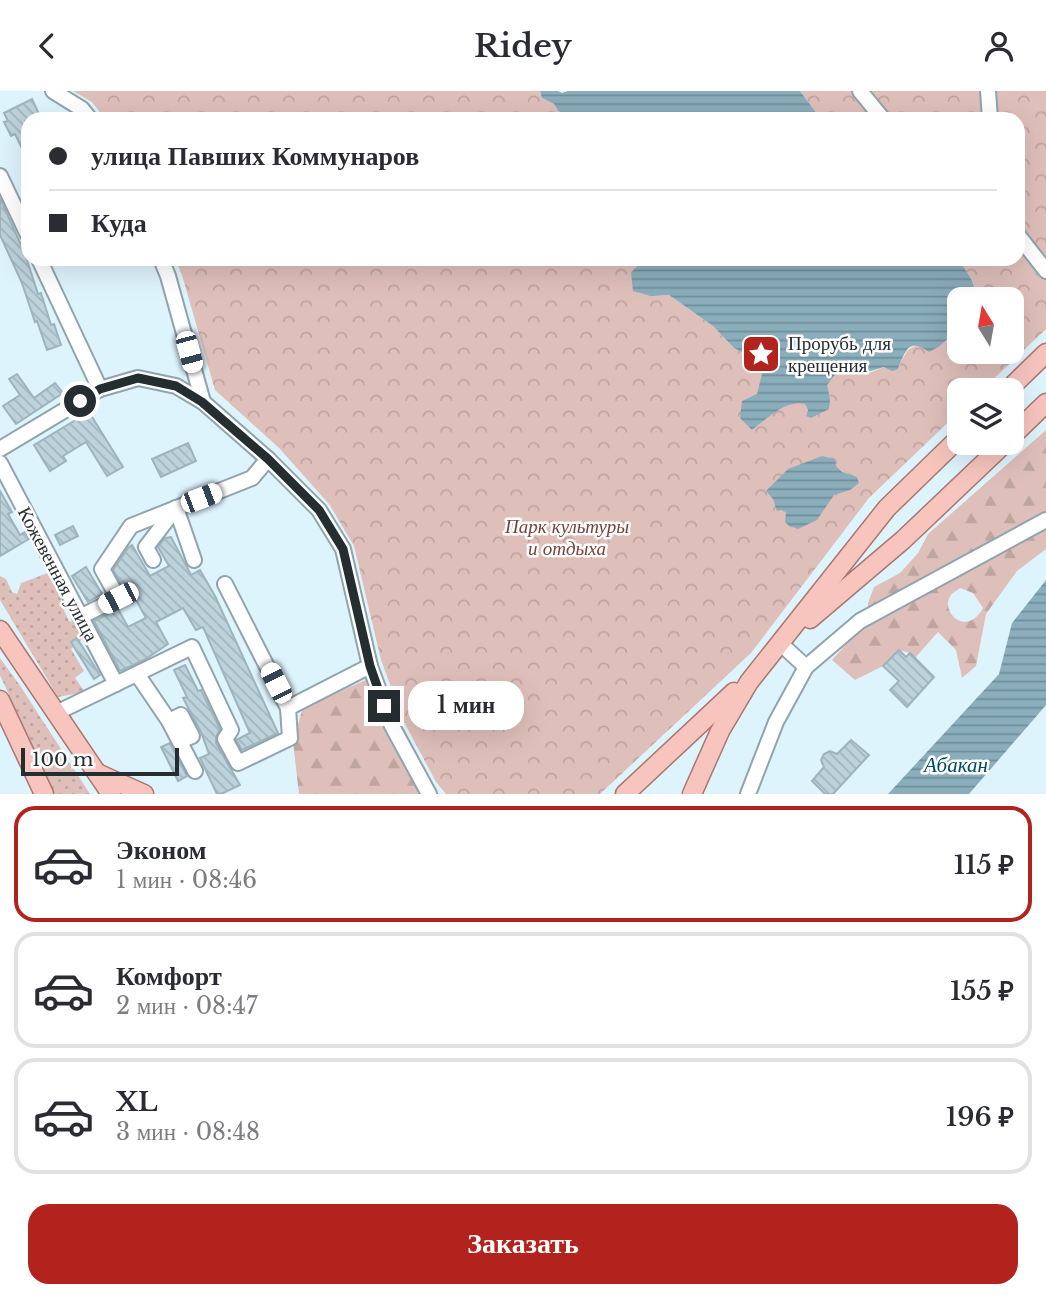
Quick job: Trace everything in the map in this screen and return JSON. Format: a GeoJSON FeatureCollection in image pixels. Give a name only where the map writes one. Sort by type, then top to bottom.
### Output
{"type":"FeatureCollection","features":[{"type":"Feature","properties":{"kind":"main road"},"geometry":{"type":"LineString","coordinates":[[1020,378],[1046,353]]}},
{"type":"Feature","properties":{"kind":"main road"},"geometry":{"type":"LineString","coordinates":[[1024,424],[1046,403]]}},
{"type":"Feature","properties":{"kind":"main road"},"geometry":{"type":"LineString","coordinates":[[692,794],[729,714],[760,669],[887,508],[947,450]]}},
{"type":"Feature","properties":{"kind":"main road"},"geometry":{"type":"LineString","coordinates":[[781,644],[903,540],[992,455]]}},
{"type":"Feature","properties":{"kind":"main road"},"geometry":{"type":"LineString","coordinates":[[0,630],[111,794]]}},
{"type":"Feature","properties":{"kind":"main road"},"geometry":{"type":"LineString","coordinates":[[0,649],[96,794]]}},
{"type":"Feature","properties":{"kind":"main road"},"geometry":{"type":"LineString","coordinates":[[625,794],[760,669]]}},
{"type":"Feature","properties":{"kind":"main road"},"geometry":{"type":"LineString","coordinates":[[0,700],[38,793]]}},
{"type":"Feature","properties":{"kind":"main road"},"geometry":{"type":"LineString","coordinates":[[97,773],[144,794]]}},
{"type":"Feature","properties":{"kind":"street"},"geometry":{"type":"LineString","coordinates":[[53,91],[84,112]]}},
{"type":"Feature","properties":{"kind":"street"},"geometry":{"type":"LineString","coordinates":[[860,91],[877,112]]}},
{"type":"Feature","properties":{"kind":"street"},"geometry":{"type":"LineString","coordinates":[[988,91],[990,112]]}},
{"type":"Feature","properties":{"kind":"street"},"geometry":{"type":"LineString","coordinates":[[0,176],[21,220]]}},
{"type":"Feature","properties":{"kind":"street"},"geometry":{"type":"LineString","coordinates":[[1025,243],[1046,271]]}},
{"type":"Feature","properties":{"kind":"street"},"geometry":{"type":"LineString","coordinates":[[42,266],[100,389]]}},
{"type":"Feature","properties":{"kind":"street"},"geometry":{"type":"LineString","coordinates":[[164,266],[202,402]]}},
{"type":"Feature","properties":{"kind":"street"},"geometry":{"type":"LineString","coordinates":[[0,449],[100,389],[138,378],[176,386],[202,402],[268,459],[319,510],[343,549],[370,666],[392,726],[429,794]]}},
{"type":"Feature","properties":{"kind":"street"},"geometry":{"type":"LineString","coordinates":[[80,617],[118,598],[102,569],[131,526],[252,478],[268,459]]}},
{"type":"Feature","properties":{"kind":"street","name":"Кожевенная улица"},"geometry":{"type":"LineString","coordinates":[[0,463],[116,684]]}},
{"type":"Feature","properties":{"kind":"street"},"geometry":{"type":"LineString","coordinates":[[176,508],[194,560]]}},
{"type":"Feature","properties":{"kind":"street"},"geometry":{"type":"LineString","coordinates":[[153,561],[146,547],[176,508]]}},
{"type":"Feature","properties":{"kind":"street"},"geometry":{"type":"LineString","coordinates":[[748,794],[776,722],[806,667],[860,621],[1046,520]]}},
{"type":"Feature","properties":{"kind":"street"},"geometry":{"type":"LineString","coordinates":[[56,713],[192,647],[231,730],[225,739],[238,763],[290,737],[288,708],[225,584]]}},
{"type":"Feature","properties":{"kind":"street"},"geometry":{"type":"LineString","coordinates":[[781,644],[806,667]]}},
{"type":"Feature","properties":{"kind":"street"},"geometry":{"type":"LineString","coordinates":[[288,708],[370,666]]}},
{"type":"Feature","properties":{"kind":"street"},"geometry":{"type":"LineString","coordinates":[[136,674],[169,721],[195,771]]}},
{"type":"Feature","properties":{"kind":"green space"},"geometry":{"type":"Polygon","coordinates":[[[73,91],[540,91],[542,98],[554,104],[560,112],[100,112],[92,102],[73,91]]]}},
{"type":"Feature","properties":{"kind":"green space","name":"Парк культуры и отдыха"},"geometry":{"type":"Polygon","coordinates":[[[800,91],[1046,91],[1046,329],[1024,350],[1024,287],[974,287],[962,266],[1025,266],[1025,112],[816,112],[800,91]]]}},
{"type":"Feature","properties":{"kind":"green space","name":"Парк культуры и отдыха"},"geometry":{"type":"Polygon","coordinates":[[[178,266],[637,266],[631,272],[651,296],[669,295],[713,326],[734,348],[748,356],[762,374],[752,430],[791,404],[805,403],[808,410],[806,416],[830,399],[826,385],[838,371],[869,373],[884,367],[898,369],[905,354],[913,347],[940,346],[947,339],[947,364],[1009,364],[995,378],[947,378],[947,423],[869,498],[751,653],[600,794],[446,794],[436,782],[404,722],[381,660],[354,546],[329,504],[279,448],[215,390],[178,266]]]}},
{"type":"Feature","properties":{"kind":"green space"},"geometry":{"type":"Polygon","coordinates":[[[1046,430],[1046,549],[1017,571],[986,614],[976,666],[962,678],[956,650],[938,632],[915,658],[910,653],[899,650],[883,666],[855,680],[832,660],[868,620],[868,603],[874,587],[900,573],[918,553],[928,534],[1018,455],[1024,455],[1024,449],[1046,430]],[[960,588],[948,601],[951,614],[962,621],[976,617],[983,608],[973,593],[960,588]]]}},
{"type":"Feature","properties":{"kind":"green space"},"geometry":{"type":"Polygon","coordinates":[[[53,571],[61,583],[61,604],[69,621],[81,624],[86,636],[71,649],[84,671],[75,678],[85,692],[58,697],[0,600],[0,576],[6,579],[12,592],[17,594],[21,583],[53,571]]]}},
{"type":"Feature","properties":{"kind":"green space"},"geometry":{"type":"Polygon","coordinates":[[[0,658],[90,794],[54,794],[0,675],[0,658]]]}},
{"type":"Feature","properties":{"kind":"green space"},"geometry":{"type":"Polygon","coordinates":[[[368,679],[425,794],[299,794],[293,742],[303,707],[368,679]]]}},
{"type":"Feature","properties":{"kind":"water"},"geometry":{"type":"Polygon","coordinates":[[[540,91],[800,91],[816,112],[560,112],[554,104],[542,98],[540,91]]]}},
{"type":"Feature","properties":{"kind":"water"},"geometry":{"type":"Polygon","coordinates":[[[637,266],[962,266],[974,287],[947,287],[947,339],[940,346],[929,352],[912,346],[898,369],[892,371],[884,367],[857,375],[849,370],[838,371],[827,385],[829,409],[811,418],[806,416],[808,410],[805,404],[791,404],[752,430],[740,418],[742,401],[757,394],[762,374],[748,356],[734,348],[713,326],[669,295],[651,296],[633,291],[631,272],[637,266]]]}},
{"type":"Feature","properties":{"kind":"water"},"geometry":{"type":"Polygon","coordinates":[[[822,456],[835,459],[836,466],[842,472],[857,477],[859,483],[850,490],[834,495],[817,520],[798,529],[789,526],[785,522],[786,512],[777,511],[773,499],[766,491],[788,469],[822,456]]]}},
{"type":"Feature","properties":{"kind":"water","name":"Абакан"},"geometry":{"type":"Polygon","coordinates":[[[1046,580],[1046,705],[969,794],[888,794],[999,674],[1012,623],[1046,580]]]}},
{"type":"Feature","properties":{"kind":"building"},"geometry":{"type":"Polygon","coordinates":[[[32,99],[38,112],[21,112],[21,146],[15,134],[11,136],[4,122],[8,121],[4,113],[32,99]]]}},
{"type":"Feature","properties":{"kind":"building"},"geometry":{"type":"Polygon","coordinates":[[[0,198],[21,245],[21,266],[29,266],[38,294],[41,293],[51,325],[54,324],[61,345],[47,350],[22,283],[0,235],[0,198]]]}},
{"type":"Feature","properties":{"kind":"building"},"geometry":{"type":"Polygon","coordinates":[[[17,374],[34,398],[55,383],[63,393],[16,424],[3,406],[20,395],[9,379],[17,374]]]}},
{"type":"Feature","properties":{"kind":"building"},"geometry":{"type":"Polygon","coordinates":[[[89,412],[123,467],[107,476],[86,442],[63,456],[66,461],[50,471],[34,445],[89,412]]]}},
{"type":"Feature","properties":{"kind":"building"},"geometry":{"type":"Polygon","coordinates":[[[188,443],[196,461],[161,477],[152,459],[188,443]]]}},
{"type":"Feature","properties":{"kind":"building"},"geometry":{"type":"Polygon","coordinates":[[[0,491],[12,512],[8,514],[20,535],[25,532],[29,539],[0,556],[0,491]]]}},
{"type":"Feature","properties":{"kind":"building"},"geometry":{"type":"Polygon","coordinates":[[[73,526],[78,536],[60,545],[55,535],[73,526]]]}},
{"type":"Feature","properties":{"kind":"building"},"geometry":{"type":"Polygon","coordinates":[[[171,537],[191,575],[200,570],[215,596],[278,733],[242,750],[236,740],[250,733],[203,627],[196,630],[183,608],[156,622],[168,644],[144,660],[120,671],[94,621],[118,609],[128,627],[146,618],[136,600],[132,603],[113,570],[132,545],[150,576],[169,566],[158,547],[165,538],[171,537]]]}},
{"type":"Feature","properties":{"kind":"building"},"geometry":{"type":"Polygon","coordinates":[[[86,567],[102,594],[88,602],[72,576],[86,567]]]}},
{"type":"Feature","properties":{"kind":"building"},"geometry":{"type":"Polygon","coordinates":[[[77,638],[100,675],[94,679],[71,642],[77,638]]]}},
{"type":"Feature","properties":{"kind":"building"},"geometry":{"type":"Polygon","coordinates":[[[899,650],[906,657],[910,653],[934,677],[907,707],[890,690],[899,681],[883,666],[899,650]]]}},
{"type":"Feature","properties":{"kind":"building"},"geometry":{"type":"Polygon","coordinates":[[[185,665],[220,729],[216,743],[240,785],[221,794],[217,794],[200,758],[209,754],[183,698],[187,697],[174,670],[185,665]]]}},
{"type":"Feature","properties":{"kind":"building"},"geometry":{"type":"Polygon","coordinates":[[[851,740],[869,755],[833,794],[825,794],[812,781],[824,767],[821,760],[824,754],[830,751],[837,754],[851,740]]]}},
{"type":"Feature","properties":{"kind":"building"},"geometry":{"type":"Polygon","coordinates":[[[170,743],[187,776],[178,781],[161,747],[170,743]]]}},
{"type":"Feature","properties":{"kind":"place","name":"Прорубь для крещения"},"geometry":{"type":"Point","coordinates":[761,354]}},
{"type":"Feature","properties":{"kind":"route"},"geometry":{"type":"LineString","coordinates":[[80,401],[100,389],[138,378],[176,386],[202,402],[268,459],[319,510],[343,549],[370,666],[384,706]]}}]}
